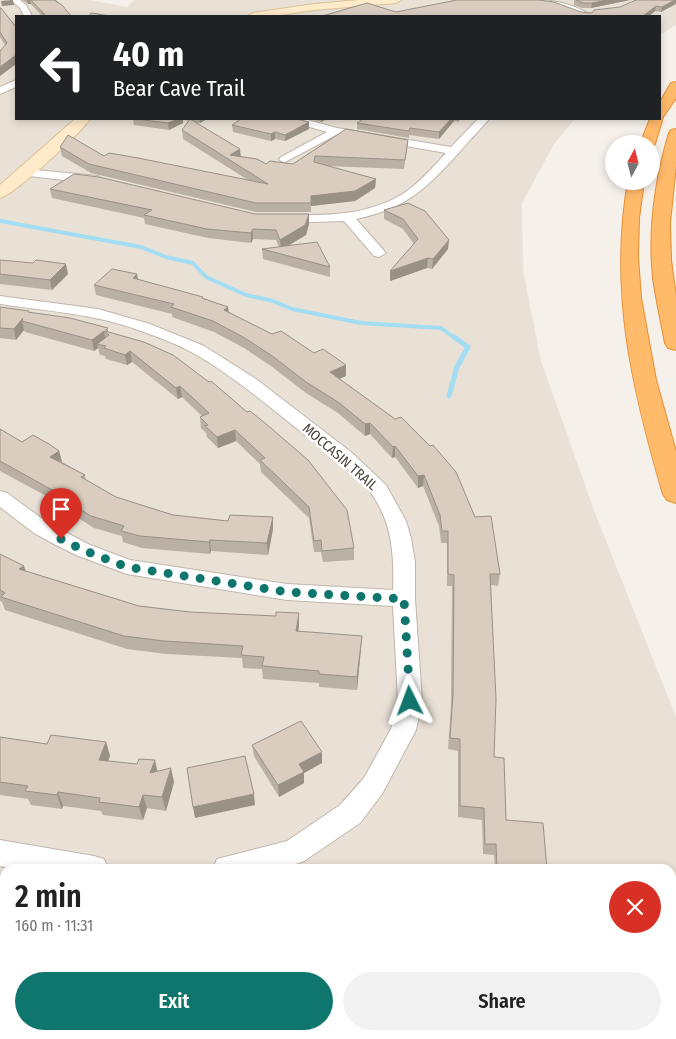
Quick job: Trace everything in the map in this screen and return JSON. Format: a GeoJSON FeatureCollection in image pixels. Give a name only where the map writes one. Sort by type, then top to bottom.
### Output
{"type":"FeatureCollection","features":[{"type":"Feature","properties":{"kind":"highway"},"geometry":{"type":"LineString","coordinates":[[661,112],[676,86]]}},
{"type":"Feature","properties":{"kind":"highway"},"geometry":{"type":"LineString","coordinates":[[650,135],[657,120]]}},
{"type":"Feature","properties":{"kind":"highway"},"geometry":{"type":"LineString","coordinates":[[676,133],[665,177],[661,240],[663,278],[676,343]]}},
{"type":"Feature","properties":{"kind":"highway"},"geometry":{"type":"LineString","coordinates":[[635,190],[630,226],[633,306],[644,376],[664,458],[676,494]]}},
{"type":"Feature","properties":{"kind":"street"},"geometry":{"type":"LineString","coordinates":[[15,0],[23,7],[27,15]]}},
{"type":"Feature","properties":{"kind":"street"},"geometry":{"type":"LineString","coordinates":[[260,15],[314,7],[396,0]]}},
{"type":"Feature","properties":{"kind":"street"},"geometry":{"type":"LineString","coordinates":[[538,0],[564,6],[585,15],[598,12]]}},
{"type":"Feature","properties":{"kind":"street"},"geometry":{"type":"LineString","coordinates":[[0,92],[15,84]]}},
{"type":"Feature","properties":{"kind":"street"},"geometry":{"type":"LineString","coordinates":[[0,193],[25,173],[82,120]]}},
{"type":"Feature","properties":{"kind":"street"},"geometry":{"type":"LineString","coordinates":[[297,120],[336,131],[453,151]]}},
{"type":"Feature","properties":{"kind":"street"},"geometry":{"type":"LineString","coordinates":[[274,219],[311,219],[346,215],[376,209],[411,193],[483,120]]}},
{"type":"Feature","properties":{"kind":"street"},"geometry":{"type":"LineString","coordinates":[[285,159],[336,131]]}},
{"type":"Feature","properties":{"kind":"street"},"geometry":{"type":"LineString","coordinates":[[25,173],[109,182]]}},
{"type":"Feature","properties":{"kind":"street"},"geometry":{"type":"LineString","coordinates":[[346,215],[379,253]]}},
{"type":"Feature","properties":{"kind":"street","name":"MOCCASIN TRAIL"},"geometry":{"type":"LineString","coordinates":[[0,300],[77,310],[145,327],[198,349],[250,383],[344,456],[379,489],[389,505],[401,538],[404,562],[404,599],[410,701],[403,730],[373,786],[350,814],[294,852],[254,864]]}},
{"type":"Feature","properties":{"kind":"street"},"geometry":{"type":"LineString","coordinates":[[0,497],[41,528],[83,550],[127,567],[287,592],[404,599]]}},
{"type":"Feature","properties":{"kind":"street"},"geometry":{"type":"LineString","coordinates":[[0,853],[65,864]]}},
{"type":"Feature","properties":{"kind":"shaded area"},"geometry":{"type":"Polygon","coordinates":[[[0,0],[90,0],[127,7],[134,0],[676,0],[676,25],[661,34],[661,15],[15,15],[15,120],[574,120],[554,144],[522,203],[523,271],[541,361],[595,513],[676,717],[676,864],[0,864],[0,0]]]}},
{"type":"Feature","properties":{"kind":"building"},"geometry":{"type":"Polygon","coordinates":[[[31,0],[54,0],[62,5],[70,15],[45,15],[31,0]]]}},
{"type":"Feature","properties":{"kind":"building"},"geometry":{"type":"Polygon","coordinates":[[[457,0],[538,0],[554,2],[581,12],[592,13],[594,10],[620,7],[636,0],[675,0],[662,7],[656,6],[644,15],[325,15],[367,3],[396,12],[457,0]]]}},
{"type":"Feature","properties":{"kind":"building"},"geometry":{"type":"Polygon","coordinates":[[[576,0],[607,0],[583,3],[576,0]]]}},
{"type":"Feature","properties":{"kind":"building"},"geometry":{"type":"Polygon","coordinates":[[[1,8],[15,26],[15,56],[0,67],[0,51],[7,43],[0,32],[1,8]]]}},
{"type":"Feature","properties":{"kind":"building"},"geometry":{"type":"Polygon","coordinates":[[[144,120],[176,120],[168,123],[144,120]]]}},
{"type":"Feature","properties":{"kind":"building"},"geometry":{"type":"Polygon","coordinates":[[[189,120],[192,120],[240,149],[230,155],[257,159],[266,164],[270,161],[293,164],[346,129],[408,140],[405,160],[315,156],[314,162],[376,179],[355,191],[311,196],[311,203],[256,203],[89,164],[60,147],[68,135],[104,156],[109,153],[268,184],[182,130],[189,120]]]}},
{"type":"Feature","properties":{"kind":"building"},"geometry":{"type":"Polygon","coordinates":[[[240,120],[301,120],[309,122],[285,135],[275,132],[271,134],[232,125],[240,120]]]}},
{"type":"Feature","properties":{"kind":"building"},"geometry":{"type":"Polygon","coordinates":[[[362,120],[450,120],[439,132],[410,128],[409,131],[357,123],[362,120]]]}},
{"type":"Feature","properties":{"kind":"building"},"geometry":{"type":"Polygon","coordinates":[[[74,174],[99,177],[255,214],[309,214],[305,225],[280,240],[276,230],[253,229],[251,233],[207,229],[144,215],[152,210],[50,189],[74,174]]]}},
{"type":"Feature","properties":{"kind":"building"},"geometry":{"type":"Polygon","coordinates":[[[408,203],[425,211],[449,240],[433,259],[428,258],[390,271],[418,239],[403,219],[384,210],[408,203]]]}},
{"type":"Feature","properties":{"kind":"building"},"geometry":{"type":"Polygon","coordinates":[[[317,242],[330,267],[262,249],[317,242]]]}},
{"type":"Feature","properties":{"kind":"building"},"geometry":{"type":"Polygon","coordinates":[[[0,260],[33,263],[36,260],[66,264],[50,280],[0,274],[0,260]]]}},
{"type":"Feature","properties":{"kind":"building"},"geometry":{"type":"Polygon","coordinates":[[[112,269],[137,274],[133,278],[203,297],[228,307],[224,310],[272,334],[281,331],[314,353],[323,349],[346,365],[330,372],[395,419],[401,417],[430,446],[433,445],[456,472],[475,517],[491,516],[500,574],[490,574],[496,699],[494,757],[504,758],[506,820],[543,823],[547,864],[497,864],[496,844],[485,844],[484,808],[460,806],[460,739],[450,738],[453,694],[454,575],[448,574],[448,531],[442,531],[440,515],[424,475],[418,476],[395,446],[393,447],[370,423],[365,424],[338,402],[306,382],[271,355],[243,337],[213,321],[171,307],[174,304],[94,285],[112,269]]]}},
{"type":"Feature","properties":{"kind":"building"},"geometry":{"type":"Polygon","coordinates":[[[0,307],[70,318],[108,328],[105,331],[144,342],[173,355],[209,382],[211,381],[247,412],[250,411],[308,460],[347,510],[354,548],[322,551],[321,540],[314,541],[309,507],[260,460],[265,458],[235,430],[217,437],[205,426],[208,425],[200,417],[209,413],[180,386],[176,388],[130,351],[125,355],[97,344],[109,335],[104,331],[92,340],[22,321],[23,318],[14,329],[0,328],[0,307]]]}},
{"type":"Feature","properties":{"kind":"building"},"geometry":{"type":"Polygon","coordinates":[[[0,429],[22,442],[33,435],[49,444],[59,451],[50,457],[85,475],[81,477],[116,497],[173,515],[228,521],[230,515],[273,517],[267,543],[210,540],[209,542],[140,536],[121,531],[124,526],[91,516],[61,497],[63,496],[0,461],[0,429]]]}},
{"type":"Feature","properties":{"kind":"building"},"geometry":{"type":"Polygon","coordinates":[[[0,554],[24,566],[19,569],[139,606],[190,612],[276,616],[276,612],[299,613],[296,631],[362,636],[357,677],[319,674],[319,671],[262,666],[264,657],[241,655],[243,646],[164,641],[124,636],[1,597],[5,593],[0,590],[0,554]]]}},
{"type":"Feature","properties":{"kind":"building"},"geometry":{"type":"Polygon","coordinates":[[[301,721],[322,752],[299,764],[304,772],[278,785],[252,745],[301,721]]]}},
{"type":"Feature","properties":{"kind":"building"},"geometry":{"type":"Polygon","coordinates":[[[51,735],[106,742],[99,760],[137,764],[139,759],[155,760],[150,773],[171,768],[162,797],[143,795],[139,807],[99,802],[100,798],[58,792],[57,795],[25,791],[28,786],[0,782],[0,737],[47,744],[51,735]]]}},
{"type":"Feature","properties":{"kind":"building"},"geometry":{"type":"Polygon","coordinates":[[[245,756],[254,794],[193,807],[187,768],[245,756]]]}},
{"type":"Feature","properties":{"kind":"waterway"},"geometry":{"type":"LineString","coordinates":[[0,221],[141,247],[166,257],[193,263],[206,277],[246,295],[273,301],[292,309],[361,323],[441,328],[456,339]]}},
{"type":"Feature","properties":{"kind":"waterway"},"geometry":{"type":"LineString","coordinates":[[449,396],[457,367],[468,347],[454,337]]}},
{"type":"Feature","properties":{"kind":"route"},"geometry":{"type":"LineString","coordinates":[[61,539],[83,550],[127,567],[287,592],[404,599],[410,701]]}}]}
